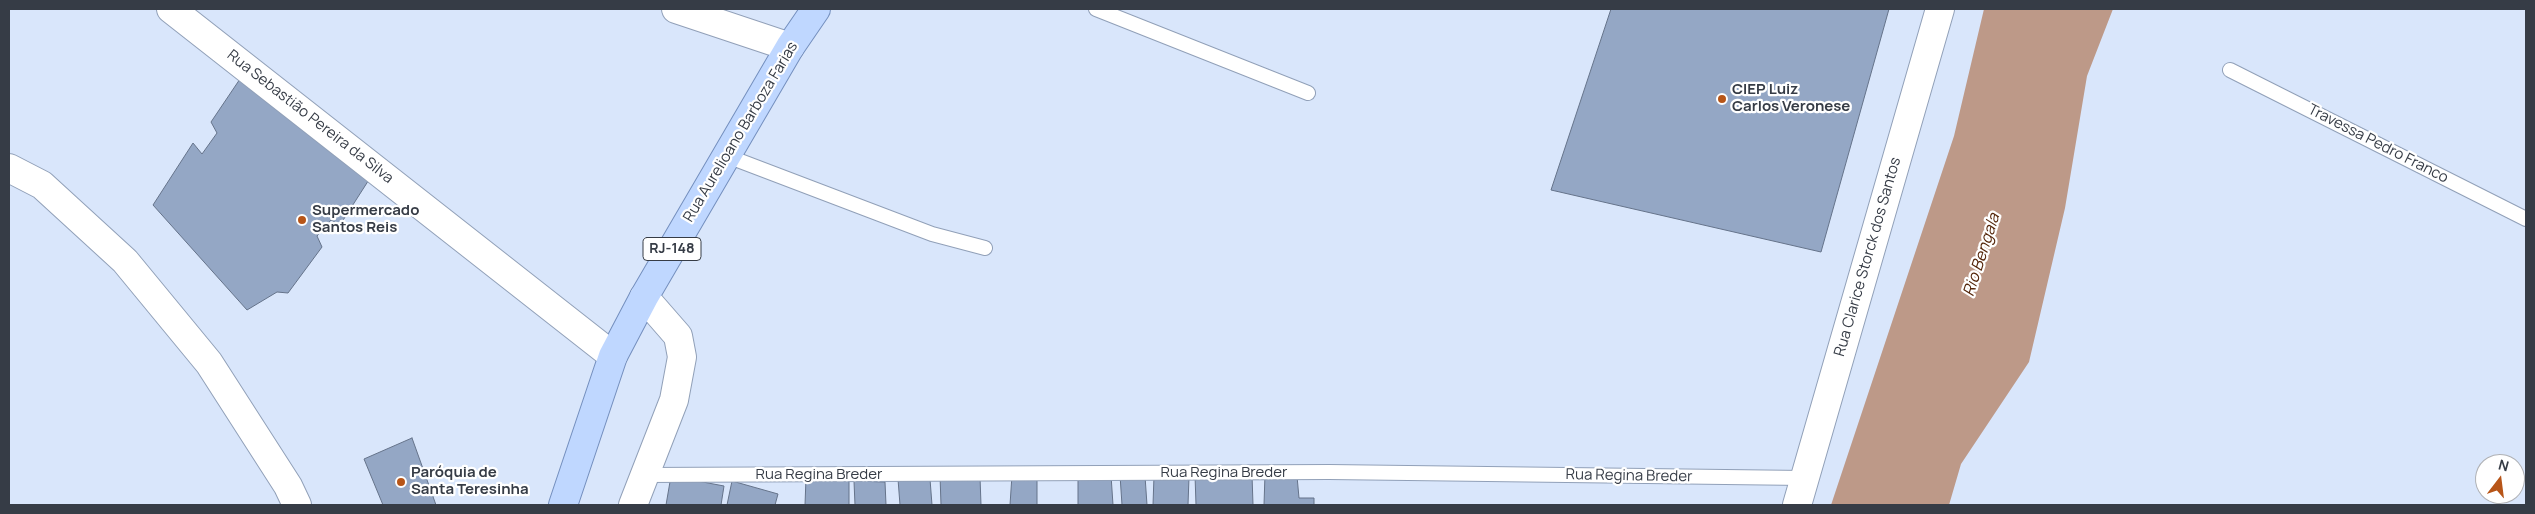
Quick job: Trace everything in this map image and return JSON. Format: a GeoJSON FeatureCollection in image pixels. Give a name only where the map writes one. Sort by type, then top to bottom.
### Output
{"type":"FeatureCollection","features":[{"type":"Feature","properties":{"kind":"main road","name":"Rua Aurelioano Barboza Farias"},"geometry":{"type":"LineString","coordinates":[[563,505],[613,356],[644,297],[790,47],[816,9]]}},
{"type":"Feature","properties":{"kind":"street","name":"Rua Sebastião Pereira da Silva"},"geometry":{"type":"LineString","coordinates":[[171,9],[613,356]]}},
{"type":"Feature","properties":{"kind":"street"},"geometry":{"type":"LineString","coordinates":[[676,9],[790,47]]}},
{"type":"Feature","properties":{"kind":"street","name":"Rua Clarice Storck dos Santos"},"geometry":{"type":"LineString","coordinates":[[1797,505],[1940,9]]}},
{"type":"Feature","properties":{"kind":"street"},"geometry":{"type":"LineString","coordinates":[[9,168],[42,185],[125,261],[209,363],[288,486],[297,505]]}},
{"type":"Feature","properties":{"kind":"street"},"geometry":{"type":"LineString","coordinates":[[633,505],[674,400],[682,357],[678,336],[644,297]]}},
{"type":"Feature","properties":{"kind":"lane"},"geometry":{"type":"LineString","coordinates":[[1096,9],[1308,93]]}},
{"type":"Feature","properties":{"kind":"lane","name":"Travessa Pedro Franco"},"geometry":{"type":"LineString","coordinates":[[2230,70],[2526,219]]}},
{"type":"Feature","properties":{"kind":"lane"},"geometry":{"type":"LineString","coordinates":[[727,156],[932,234],[985,248]]}},
{"type":"Feature","properties":{"kind":"lane","name":"Rua Regina Breder"},"geometry":{"type":"LineString","coordinates":[[644,475],[1330,472],[1804,478]]}},
{"type":"Feature","properties":{"kind":"water","name":"Rio Bengala"},"geometry":{"type":"Polygon","coordinates":[[[1984,9],[2113,9],[2087,76],[2065,208],[2029,362],[1961,464],[1949,505],[1831,505],[1954,136],[1984,9]]]}},
{"type":"Feature","properties":{"kind":"building","name":"CIEP Luiz Carlos Veronese"},"geometry":{"type":"Polygon","coordinates":[[[1611,9],[1889,9],[1821,252],[1551,190],[1611,9]]]}},
{"type":"Feature","properties":{"kind":"building"},"geometry":{"type":"Polygon","coordinates":[[[242,76],[372,175],[340,225],[331,220],[317,236],[322,247],[288,293],[277,292],[247,310],[153,205],[193,143],[202,154],[217,133],[211,122],[242,76]]]}},
{"type":"Feature","properties":{"kind":"building","name":"Paróquia de Santa Teresinha"},"geometry":{"type":"Polygon","coordinates":[[[412,438],[436,505],[383,505],[364,459],[412,438]]]}},
{"type":"Feature","properties":{"kind":"building"},"geometry":{"type":"Polygon","coordinates":[[[1265,474],[1297,476],[1299,498],[1314,498],[1314,505],[1264,505],[1265,474]]]}},
{"type":"Feature","properties":{"kind":"building"},"geometry":{"type":"Polygon","coordinates":[[[940,475],[980,477],[981,505],[941,505],[940,475]]]}},
{"type":"Feature","properties":{"kind":"building"},"geometry":{"type":"Polygon","coordinates":[[[1012,475],[1037,476],[1037,505],[1010,505],[1012,475]]]}},
{"type":"Feature","properties":{"kind":"building"},"geometry":{"type":"Polygon","coordinates":[[[1111,475],[1113,505],[1078,505],[1078,477],[1111,475]]]}},
{"type":"Feature","properties":{"kind":"building"},"geometry":{"type":"Polygon","coordinates":[[[1120,475],[1145,476],[1147,505],[1122,505],[1120,475]]]}},
{"type":"Feature","properties":{"kind":"building"},"geometry":{"type":"Polygon","coordinates":[[[1195,475],[1252,475],[1253,505],[1196,505],[1195,475]]]}},
{"type":"Feature","properties":{"kind":"building"},"geometry":{"type":"Polygon","coordinates":[[[671,476],[724,486],[721,505],[666,505],[671,476]]]}},
{"type":"Feature","properties":{"kind":"building"},"geometry":{"type":"Polygon","coordinates":[[[1154,476],[1189,477],[1188,505],[1153,505],[1154,476]]]}},
{"type":"Feature","properties":{"kind":"building"},"geometry":{"type":"Polygon","coordinates":[[[849,477],[849,505],[805,505],[806,478],[849,477]]]}},
{"type":"Feature","properties":{"kind":"building"},"geometry":{"type":"Polygon","coordinates":[[[898,479],[930,479],[932,505],[900,505],[898,479]]]}},
{"type":"Feature","properties":{"kind":"building"},"geometry":{"type":"Polygon","coordinates":[[[732,481],[778,494],[775,505],[727,505],[732,481]]]}},
{"type":"Feature","properties":{"kind":"building"},"geometry":{"type":"Polygon","coordinates":[[[854,481],[885,482],[886,505],[855,505],[854,481]]]}},
{"type":"Feature","properties":{"kind":"place","name":"CIEP Luiz Carlos Veronese"},"geometry":{"type":"Point","coordinates":[1722,99]}},
{"type":"Feature","properties":{"kind":"place","name":"Supermercado Santos Reis"},"geometry":{"type":"Point","coordinates":[302,220]}},
{"type":"Feature","properties":{"kind":"place","name":"Paróquia de Santa Teresinha"},"geometry":{"type":"Point","coordinates":[401,482]}}]}
